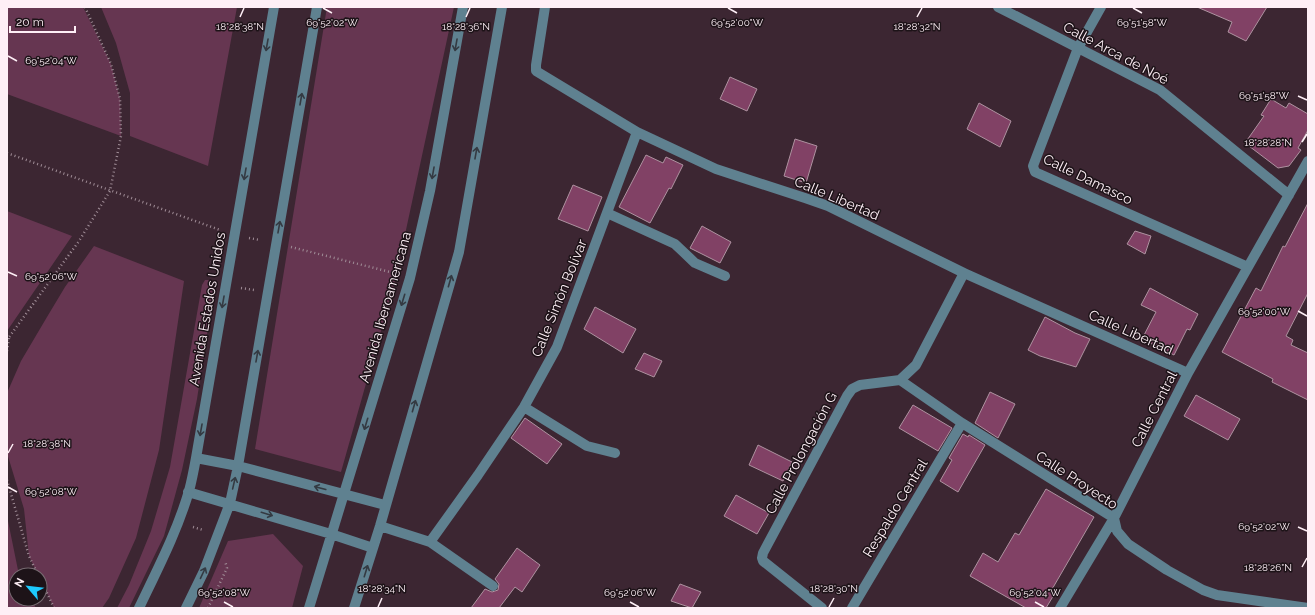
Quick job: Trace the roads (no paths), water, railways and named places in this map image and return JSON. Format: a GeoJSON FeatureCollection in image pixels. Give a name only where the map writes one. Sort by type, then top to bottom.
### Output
{"type":"FeatureCollection","features":[{"type":"Feature","properties":{"kind":"street","name":"Avenida Estados Unidos"},"geometry":{"type":"LineString","coordinates":[[139,608],[168,547],[188,492],[196,458],[274,7]]}},
{"type":"Feature","properties":{"kind":"street"},"geometry":{"type":"LineString","coordinates":[[186,608],[204,571],[230,503],[238,466],[317,7]]}},
{"type":"Feature","properties":{"kind":"street","name":"Avenida Iberoamericana"},"geometry":{"type":"LineString","coordinates":[[309,608],[410,278],[430,191],[463,7]]}},
{"type":"Feature","properties":{"kind":"street"},"geometry":{"type":"LineString","coordinates":[[354,608],[380,526],[458,252],[502,7]]}},
{"type":"Feature","properties":{"kind":"street","name":"Calle Libertad"},"geometry":{"type":"LineString","coordinates":[[545,7],[536,71],[637,132],[716,169],[828,206],[964,273],[1188,373]]}},
{"type":"Feature","properties":{"kind":"street","name":"Calle Arca de Noé"},"geometry":{"type":"LineString","coordinates":[[998,7],[1150,84],[1168,96],[1289,195]]}},
{"type":"Feature","properties":{"kind":"street","name":"Calle Damasco"},"geometry":{"type":"LineString","coordinates":[[1101,7],[1078,48],[1032,166],[1034,171],[1248,267]]}},
{"type":"Feature","properties":{"kind":"street","name":"Calle Simón Bolívar"},"geometry":{"type":"LineString","coordinates":[[430,542],[524,407],[558,347],[637,132]]}},
{"type":"Feature","properties":{"kind":"street","name":"Calle Central"},"geometry":{"type":"LineString","coordinates":[[1060,608],[1114,518],[1188,373],[1308,161]]}},
{"type":"Feature","properties":{"kind":"street"},"geometry":{"type":"LineString","coordinates":[[607,213],[675,244],[695,264],[725,276]]}},
{"type":"Feature","properties":{"kind":"street"},"geometry":{"type":"LineString","coordinates":[[900,380],[916,366],[964,273]]}},
{"type":"Feature","properties":{"kind":"street","name":"Calle Proyecto"},"geometry":{"type":"LineString","coordinates":[[900,380],[962,423],[1114,518],[1117,531],[1128,544],[1172,573],[1203,590],[1217,595],[1308,608]]}},
{"type":"Feature","properties":{"kind":"street","name":"Calle Prolongación G"},"geometry":{"type":"LineString","coordinates":[[822,608],[763,561],[763,553],[852,389],[860,385],[900,380]]}},
{"type":"Feature","properties":{"kind":"street"},"geometry":{"type":"LineString","coordinates":[[524,407],[587,446],[615,453]]}},
{"type":"Feature","properties":{"kind":"street","name":"Respaldo Central"},"geometry":{"type":"LineString","coordinates":[[852,608],[962,423]]}},
{"type":"Feature","properties":{"kind":"street"},"geometry":{"type":"LineString","coordinates":[[196,458],[238,466],[385,505]]}},
{"type":"Feature","properties":{"kind":"street"},"geometry":{"type":"LineString","coordinates":[[188,492],[230,503],[373,548]]}},
{"type":"Feature","properties":{"kind":"street"},"geometry":{"type":"LineString","coordinates":[[380,526],[430,542],[493,586]]}}]}
